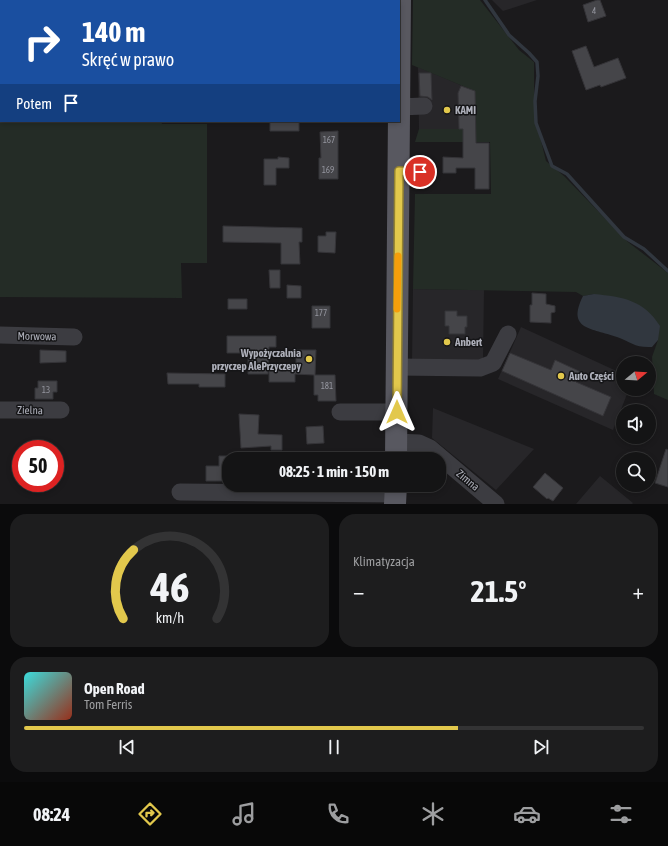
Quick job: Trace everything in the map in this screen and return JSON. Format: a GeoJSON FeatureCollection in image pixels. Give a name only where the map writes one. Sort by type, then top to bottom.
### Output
{"type":"FeatureCollection","features":[{"type":"Feature","properties":{"kind":"main road"},"geometry":{"type":"LineString","coordinates":[[396,450],[399,122]]}},
{"type":"Feature","properties":{"kind":"street"},"geometry":{"type":"LineString","coordinates":[[400,107],[424,106]]}},
{"type":"Feature","properties":{"kind":"street"},"geometry":{"type":"LineString","coordinates":[[399,171],[420,172]]}},
{"type":"Feature","properties":{"kind":"street"},"geometry":{"type":"LineString","coordinates":[[397,367],[480,368],[493,363],[508,334]]}},
{"type":"Feature","properties":{"kind":"street","name":"Morwowa"},"geometry":{"type":"LineString","coordinates":[[0,336],[74,337]]}},
{"type":"Feature","properties":{"kind":"street","name":"Zielna"},"geometry":{"type":"LineString","coordinates":[[0,410],[61,410]]}},
{"type":"Feature","properties":{"kind":"street"},"geometry":{"type":"LineString","coordinates":[[340,412],[397,412]]}},
{"type":"Feature","properties":{"kind":"street","name":"Zimna"},"geometry":{"type":"LineString","coordinates":[[396,450],[419,443],[430,448],[496,504]]}},
{"type":"Feature","properties":{"kind":"street"},"geometry":{"type":"LineString","coordinates":[[180,492],[396,494]]}},
{"type":"Feature","properties":{"kind":"shaded area"},"geometry":{"type":"Polygon","coordinates":[[[413,0],[480,0],[519,50],[534,62],[534,112],[546,161],[564,176],[628,242],[668,273],[668,400],[656,395],[656,356],[652,356],[658,340],[594,294],[583,296],[576,292],[413,289],[415,194],[491,194],[490,142],[415,142],[419,129],[475,129],[475,91],[412,65],[413,0]]]}},
{"type":"Feature","properties":{"kind":"shaded area"},"geometry":{"type":"Polygon","coordinates":[[[492,0],[537,0],[503,11],[492,0]]]}},
{"type":"Feature","properties":{"kind":"shaded area","name":"KAMI"},"geometry":{"type":"Polygon","coordinates":[[[418,67],[475,91],[475,129],[419,129],[418,67]]]}},
{"type":"Feature","properties":{"kind":"shaded area"},"geometry":{"type":"Polygon","coordinates":[[[0,122],[161,122],[162,124],[207,124],[207,263],[181,263],[182,298],[0,297],[0,122]]]}},
{"type":"Feature","properties":{"kind":"shaded area","name":"Anbert"},"geometry":{"type":"Polygon","coordinates":[[[413,289],[484,290],[483,359],[478,362],[412,362],[413,289]]]}},
{"type":"Feature","properties":{"kind":"shaded area"},"geometry":{"type":"Polygon","coordinates":[[[594,294],[632,301],[647,310],[660,326],[658,340],[652,347],[641,347],[584,326],[580,322],[578,315],[579,307],[583,296],[594,294]]]}},
{"type":"Feature","properties":{"kind":"shaded area","name":"Auto Części"},"geometry":{"type":"Polygon","coordinates":[[[521,327],[616,371],[616,396],[626,396],[623,404],[616,404],[616,422],[613,430],[498,379],[521,327]]]}},
{"type":"Feature","properties":{"kind":"shaded area"},"geometry":{"type":"Polygon","coordinates":[[[433,408],[534,449],[496,490],[432,438],[433,408]]]}},
{"type":"Feature","properties":{"kind":"shaded area"},"geometry":{"type":"Polygon","coordinates":[[[274,451],[381,451],[381,452],[274,451]]]}},
{"type":"Feature","properties":{"kind":"shaded area"},"geometry":{"type":"Polygon","coordinates":[[[600,476],[616,489],[616,492],[620,492],[633,503],[632,504],[576,504],[600,476]]]}},
{"type":"Feature","properties":{"kind":"building"},"geometry":{"type":"Polygon","coordinates":[[[600,0],[606,16],[588,22],[583,5],[600,0]]]}},
{"type":"Feature","properties":{"kind":"building"},"geometry":{"type":"Polygon","coordinates":[[[586,46],[594,67],[618,58],[626,78],[601,87],[600,85],[586,90],[572,51],[586,46]]]}},
{"type":"Feature","properties":{"kind":"building"},"geometry":{"type":"Polygon","coordinates":[[[419,73],[431,73],[432,100],[428,97],[420,96],[419,73]]]}},
{"type":"Feature","properties":{"kind":"building"},"geometry":{"type":"Polygon","coordinates":[[[461,86],[475,91],[476,143],[489,143],[489,189],[475,189],[475,168],[456,168],[456,173],[443,173],[443,157],[463,158],[463,129],[459,129],[458,93],[461,86]]]}},
{"type":"Feature","properties":{"kind":"building"},"geometry":{"type":"Polygon","coordinates":[[[270,122],[299,122],[299,131],[270,131],[270,122]]]}},
{"type":"Feature","properties":{"kind":"building"},"geometry":{"type":"Polygon","coordinates":[[[338,131],[338,179],[319,179],[319,158],[321,158],[320,132],[338,131]]]}},
{"type":"Feature","properties":{"kind":"building"},"geometry":{"type":"Polygon","coordinates":[[[278,157],[289,158],[289,168],[276,168],[276,185],[264,185],[264,159],[278,159],[278,157]]]}},
{"type":"Feature","properties":{"kind":"building"},"geometry":{"type":"Polygon","coordinates":[[[223,226],[302,228],[302,242],[299,242],[300,264],[281,264],[281,243],[223,242],[223,226]]]}},
{"type":"Feature","properties":{"kind":"building"},"geometry":{"type":"Polygon","coordinates":[[[326,232],[336,232],[335,253],[318,252],[318,236],[326,236],[326,232]]]}},
{"type":"Feature","properties":{"kind":"building"},"geometry":{"type":"Polygon","coordinates":[[[269,270],[280,270],[280,288],[270,288],[269,270]]]}},
{"type":"Feature","properties":{"kind":"building"},"geometry":{"type":"Polygon","coordinates":[[[287,285],[301,286],[301,298],[287,298],[287,285]]]}},
{"type":"Feature","properties":{"kind":"building"},"geometry":{"type":"Polygon","coordinates":[[[532,293],[546,294],[546,304],[555,306],[555,312],[551,313],[551,323],[530,322],[532,293]]]}},
{"type":"Feature","properties":{"kind":"building"},"geometry":{"type":"Polygon","coordinates":[[[228,299],[247,299],[247,309],[228,309],[228,299]]]}},
{"type":"Feature","properties":{"kind":"building"},"geometry":{"type":"Polygon","coordinates":[[[312,306],[330,306],[330,328],[312,328],[312,306]]]}},
{"type":"Feature","properties":{"kind":"building"},"geometry":{"type":"Polygon","coordinates":[[[445,311],[457,311],[457,316],[467,316],[467,327],[465,327],[465,334],[449,334],[449,326],[445,326],[445,311]]]}},
{"type":"Feature","properties":{"kind":"building"},"geometry":{"type":"Polygon","coordinates":[[[227,336],[276,336],[276,347],[269,347],[268,374],[248,374],[248,353],[227,353],[227,336]]]}},
{"type":"Feature","properties":{"kind":"building"},"geometry":{"type":"Polygon","coordinates":[[[40,350],[66,351],[66,362],[40,363],[40,350]]]}},
{"type":"Feature","properties":{"kind":"building"},"geometry":{"type":"Polygon","coordinates":[[[296,350],[316,350],[315,375],[335,375],[336,401],[318,401],[318,395],[314,395],[314,375],[295,374],[295,382],[269,382],[269,366],[296,365],[296,350]]]}},
{"type":"Feature","properties":{"kind":"building"},"geometry":{"type":"Polygon","coordinates":[[[510,353],[551,370],[555,360],[581,372],[576,382],[611,397],[603,416],[502,371],[510,353]]]}},
{"type":"Feature","properties":{"kind":"building"},"geometry":{"type":"Polygon","coordinates":[[[167,373],[225,374],[225,387],[199,387],[199,384],[168,384],[167,373]]]}},
{"type":"Feature","properties":{"kind":"building"},"geometry":{"type":"Polygon","coordinates":[[[38,381],[57,381],[57,392],[53,392],[53,399],[35,399],[35,388],[38,388],[38,381]]]}},
{"type":"Feature","properties":{"kind":"building"},"geometry":{"type":"Polygon","coordinates":[[[239,414],[259,415],[258,434],[282,435],[282,450],[271,450],[271,446],[241,448],[239,414]]]}},
{"type":"Feature","properties":{"kind":"building"},"geometry":{"type":"Polygon","coordinates":[[[323,426],[324,443],[307,444],[306,427],[323,426]]]}},
{"type":"Feature","properties":{"kind":"building"},"geometry":{"type":"Polygon","coordinates":[[[666,449],[668,450],[668,487],[656,483],[666,449]]]}},
{"type":"Feature","properties":{"kind":"building"},"geometry":{"type":"Polygon","coordinates":[[[219,456],[222,456],[222,481],[206,481],[206,466],[219,466],[219,456]]]}},
{"type":"Feature","properties":{"kind":"building"},"geometry":{"type":"Polygon","coordinates":[[[545,473],[563,488],[553,501],[548,498],[547,499],[533,487],[545,473]]]}},
{"type":"Feature","properties":{"kind":"waterway"},"geometry":{"type":"LineString","coordinates":[[485,0],[509,35],[537,62],[538,76],[535,101],[536,123],[552,166],[567,174],[624,237],[644,249],[668,271]]}},
{"type":"Feature","properties":{"kind":"slow traffic"},"geometry":{"type":"LineString","coordinates":[[397,309],[398,256]]}},
{"type":"Feature","properties":{"kind":"place","name":"KAMI"},"geometry":{"type":"Point","coordinates":[447,110]}},
{"type":"Feature","properties":{"kind":"place","name":"Anbert"},"geometry":{"type":"Point","coordinates":[447,342]}},
{"type":"Feature","properties":{"kind":"place","name":"Wypożyczalnia przyczep AlePrzyczepy"},"geometry":{"type":"Point","coordinates":[309,359]}},
{"type":"Feature","properties":{"kind":"place","name":"Auto Części"},"geometry":{"type":"Point","coordinates":[561,376]}},
{"type":"Feature","properties":{"kind":"route"},"geometry":{"type":"LineString","coordinates":[[397,412],[399,171],[420,172]]}}]}
